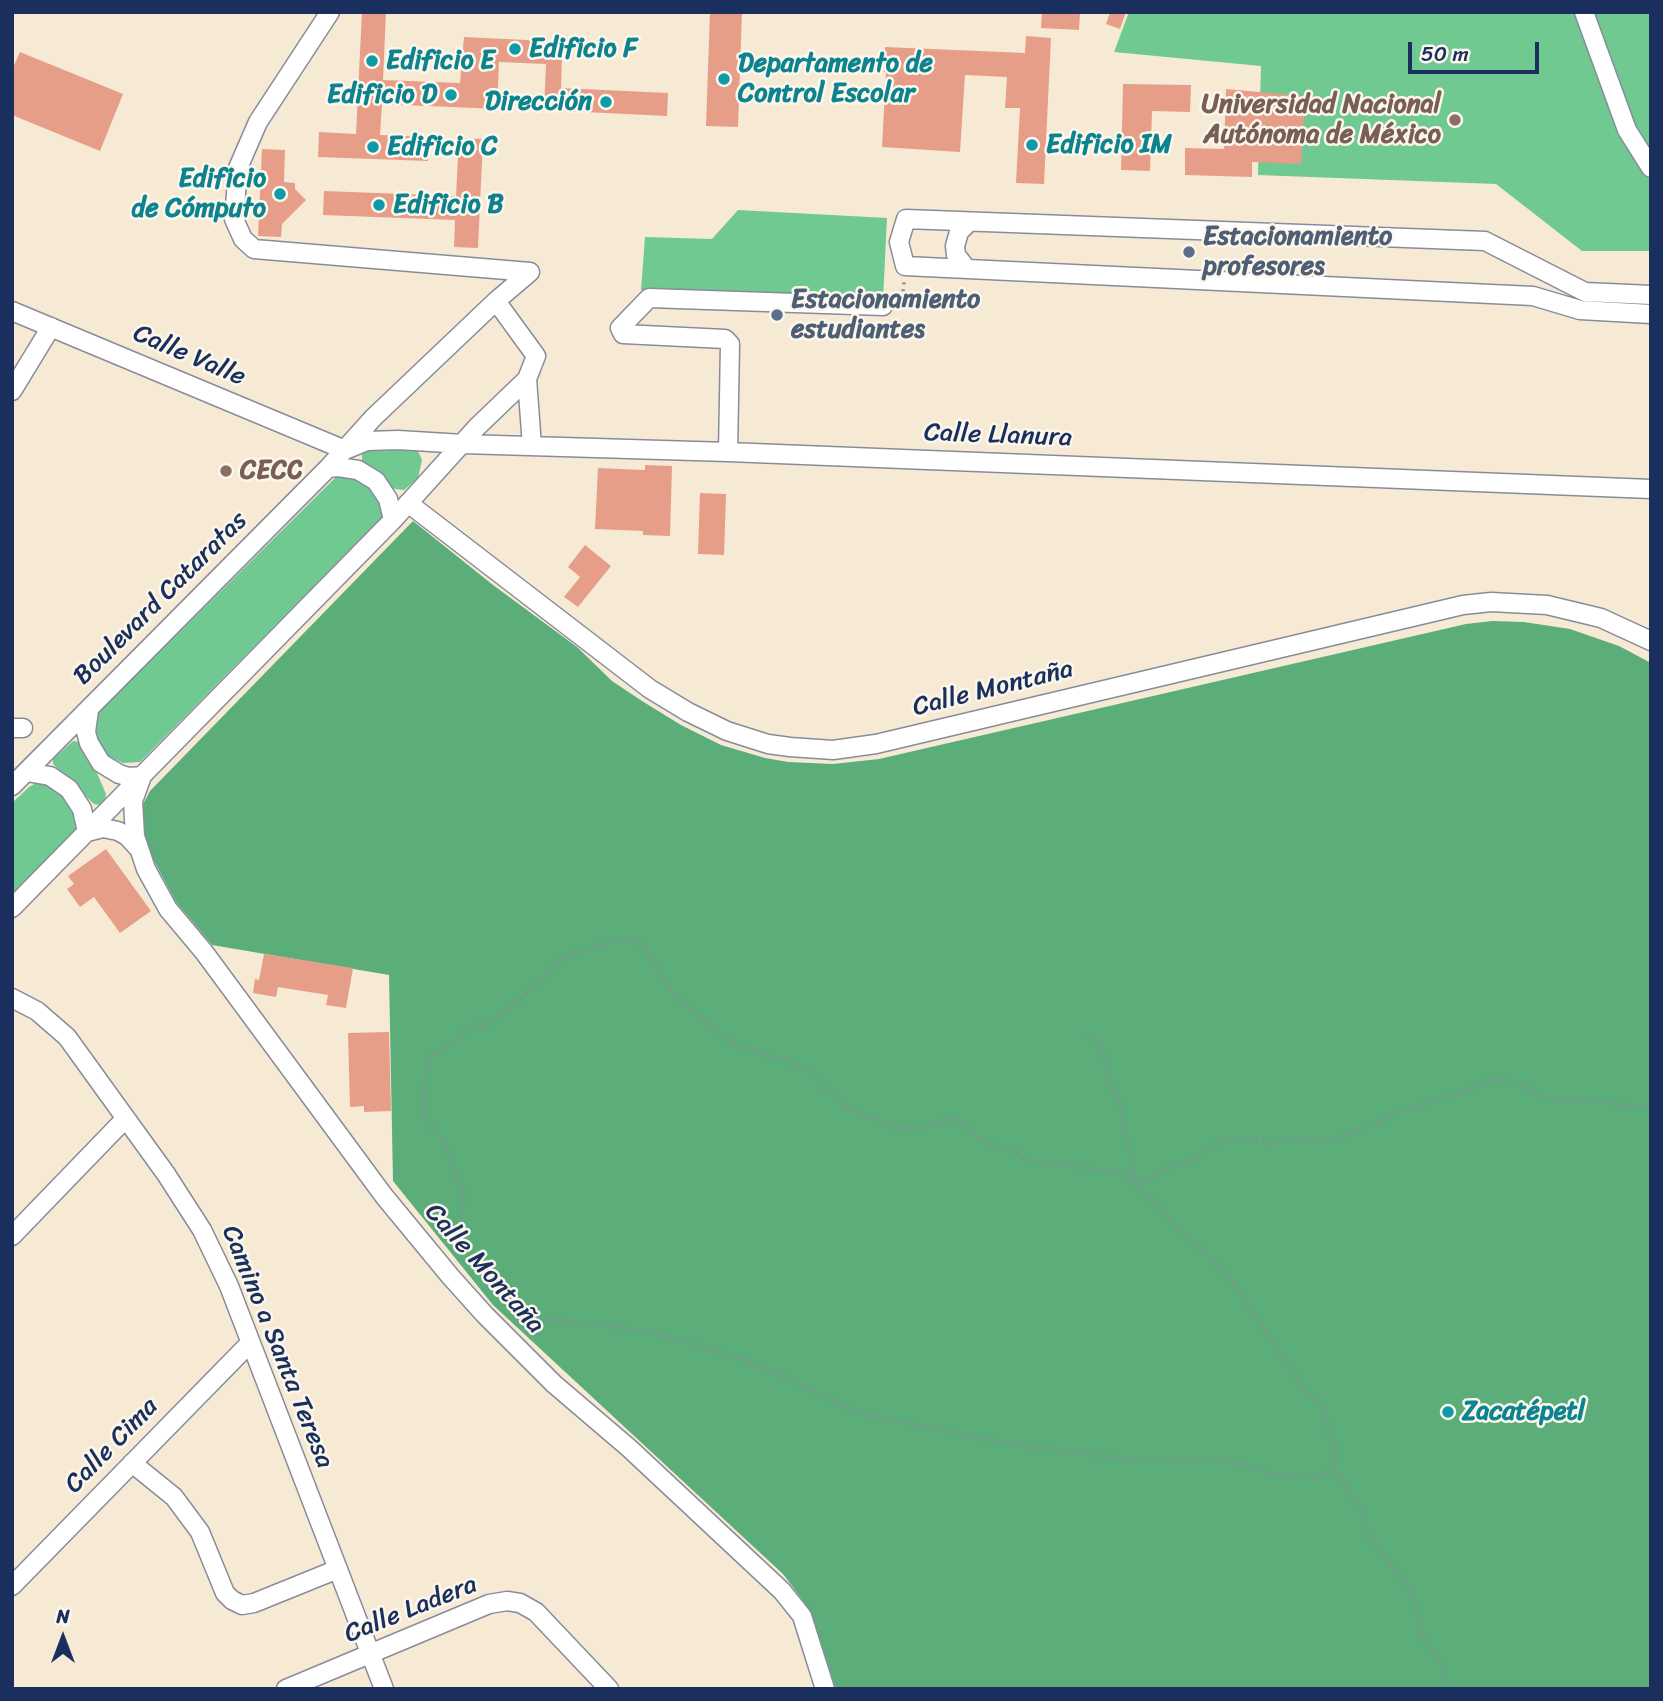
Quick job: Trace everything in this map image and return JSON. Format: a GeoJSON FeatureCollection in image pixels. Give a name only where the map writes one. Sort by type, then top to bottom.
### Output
{"type":"FeatureCollection","features":[{"type":"Feature","properties":{"kind":"street","name":"Boulevard Cataratas"},"geometry":{"type":"LineString","coordinates":[[12,786],[328,468],[373,418],[530,272],[254,249],[243,239],[234,219],[238,168],[258,122],[330,12]]}},
{"type":"Feature","properties":{"kind":"street"},"geometry":{"type":"LineString","coordinates":[[1584,12],[1627,130],[1651,168]]}},
{"type":"Feature","properties":{"kind":"street"},"geometry":{"type":"LineString","coordinates":[[1651,295],[1585,292],[1485,241],[906,219],[899,242],[899,251],[905,266],[1534,296],[1580,310],[1651,314]]}},
{"type":"Feature","properties":{"kind":"street"},"geometry":{"type":"LineString","coordinates":[[966,268],[957,255],[955,246],[959,232],[970,222]]}},
{"type":"Feature","properties":{"kind":"street"},"geometry":{"type":"LineString","coordinates":[[1534,296],[1544,272]]}},
{"type":"Feature","properties":{"kind":"street"},"geometry":{"type":"LineString","coordinates":[[728,452],[730,344],[725,340],[623,334],[620,328],[649,298],[883,306]]}},
{"type":"Feature","properties":{"kind":"street"},"geometry":{"type":"LineString","coordinates":[[12,908],[393,520],[477,427],[527,379],[536,356],[496,301]]}},
{"type":"Feature","properties":{"kind":"street","name":"Calle Valle"},"geometry":{"type":"LineString","coordinates":[[12,311],[345,450]]}},
{"type":"Feature","properties":{"kind":"street"},"geometry":{"type":"LineString","coordinates":[[12,391],[51,327]]}},
{"type":"Feature","properties":{"kind":"street"},"geometry":{"type":"LineString","coordinates":[[527,379],[532,446]]}},
{"type":"Feature","properties":{"kind":"street","name":"Calle Llanura"},"geometry":{"type":"LineString","coordinates":[[345,450],[377,440],[1651,489]]}},
{"type":"Feature","properties":{"kind":"street"},"geometry":{"type":"LineString","coordinates":[[328,468],[358,470],[376,481],[387,499],[393,520]]}},
{"type":"Feature","properties":{"kind":"street","name":"Calle Montaña"},"geometry":{"type":"LineString","coordinates":[[408,503],[650,689],[727,731],[768,744],[790,747],[833,750],[876,744],[1464,605],[1491,602],[1547,605],[1601,618],[1651,640]]}},
{"type":"Feature","properties":{"kind":"street"},"geometry":{"type":"LineString","coordinates":[[89,710],[86,732],[101,763],[119,774],[129,777],[142,776]]}},
{"type":"Feature","properties":{"kind":"street"},"geometry":{"type":"LineString","coordinates":[[27,772],[50,776],[69,789],[82,809],[87,832]]}},
{"type":"Feature","properties":{"kind":"street","name":"Calle Montaña"},"geometry":{"type":"LineString","coordinates":[[142,776],[136,789],[132,813],[138,848],[150,879],[168,909],[204,952],[416,1237],[485,1315],[528,1358],[782,1591],[803,1616],[825,1689]]}},
{"type":"Feature","properties":{"kind":"street"},"geometry":{"type":"LineString","coordinates":[[87,832],[103,828],[118,831],[138,848]]}},
{"type":"Feature","properties":{"kind":"street","name":"Camino a Santa Teresa"},"geometry":{"type":"LineString","coordinates":[[12,998],[37,1011],[67,1037],[166,1174],[202,1230],[229,1286],[384,1689]]}},
{"type":"Feature","properties":{"kind":"street"},"geometry":{"type":"LineString","coordinates":[[12,1236],[125,1119]]}},
{"type":"Feature","properties":{"kind":"street","name":"Calle Cima"},"geometry":{"type":"LineString","coordinates":[[12,1586],[250,1344]]}},
{"type":"Feature","properties":{"kind":"street"},"geometry":{"type":"LineString","coordinates":[[132,1464],[174,1497],[200,1532],[225,1593],[232,1600],[242,1605],[254,1603],[338,1569]]}},
{"type":"Feature","properties":{"kind":"street","name":"Calle Ladera"},"geometry":{"type":"LineString","coordinates":[[286,1689],[489,1604],[507,1601],[520,1603],[536,1612],[608,1689]]}},
{"type":"Feature","properties":{"kind":"path"},"geometry":{"type":"LineString","coordinates":[[883,306],[896,306],[902,302],[905,266]]}},
{"type":"Feature","properties":{"kind":"path"},"geometry":{"type":"LineString","coordinates":[[455,1256],[464,1195],[441,1136],[425,1120],[422,1100],[428,1071],[427,1058],[452,1044],[474,1024],[480,1026],[490,1023],[537,985],[564,956],[596,945],[629,939],[645,947],[669,989],[712,1028],[740,1047],[774,1058],[786,1058],[797,1066],[807,1068],[839,1096],[845,1105],[861,1116],[877,1119],[897,1128],[913,1130],[948,1119],[957,1119],[980,1140],[1017,1153],[1028,1163],[1042,1162],[1116,1173],[1135,1182],[1174,1226],[1204,1252],[1236,1286],[1295,1376],[1307,1392],[1323,1406],[1336,1453],[1334,1468],[1326,1476],[1315,1478],[1273,1474],[1228,1461],[1140,1461],[1015,1445],[871,1416],[749,1361],[656,1333],[545,1320],[512,1322]]}},
{"type":"Feature","properties":{"kind":"path"},"geometry":{"type":"LineString","coordinates":[[1087,1034],[1099,1042],[1107,1066],[1109,1084],[1119,1097],[1135,1182]]}},
{"type":"Feature","properties":{"kind":"path"},"geometry":{"type":"LineString","coordinates":[[1135,1182],[1148,1180],[1164,1168],[1176,1167],[1225,1140],[1243,1138],[1273,1143],[1293,1138],[1324,1141],[1359,1130],[1405,1109],[1470,1090],[1493,1080],[1512,1081],[1556,1101],[1599,1101],[1628,1106],[1651,1106]]}},
{"type":"Feature","properties":{"kind":"path"},"geometry":{"type":"LineString","coordinates":[[1334,1468],[1360,1509],[1369,1537],[1410,1591],[1421,1634],[1440,1662],[1448,1689]]}},
{"type":"Feature","properties":{"kind":"green space","name":"Universidad Nacional Autónoma de México"},"geometry":{"type":"Polygon","coordinates":[[[1129,12],[1651,12],[1651,251],[1582,251],[1496,184],[1258,175],[1261,66],[1114,52],[1129,12]]]}},
{"type":"Feature","properties":{"kind":"green space"},"geometry":{"type":"Polygon","coordinates":[[[738,210],[887,218],[883,300],[641,290],[645,237],[712,239],[738,210]]]}},
{"type":"Feature","properties":{"kind":"green space"},"geometry":{"type":"Polygon","coordinates":[[[369,448],[417,449],[422,460],[418,478],[404,490],[388,488],[362,462],[362,454],[369,448]]]}},
{"type":"Feature","properties":{"kind":"green space"},"geometry":{"type":"Polygon","coordinates":[[[341,472],[370,486],[388,511],[140,762],[123,763],[108,756],[97,740],[96,721],[99,712],[341,472]]]}},
{"type":"Feature","properties":{"kind":"green space"},"geometry":{"type":"Polygon","coordinates":[[[413,521],[577,647],[612,681],[642,701],[721,745],[788,762],[833,764],[879,759],[1466,624],[1492,621],[1524,622],[1570,629],[1619,646],[1651,663],[1651,1689],[836,1689],[813,1619],[783,1574],[493,1305],[393,1181],[389,975],[212,945],[176,902],[146,846],[140,824],[142,806],[150,791],[413,521]]]}},
{"type":"Feature","properties":{"kind":"green space"},"geometry":{"type":"Polygon","coordinates":[[[73,741],[81,742],[86,748],[106,794],[105,801],[100,805],[94,804],[53,764],[53,759],[73,741]]]}},
{"type":"Feature","properties":{"kind":"green space"},"geometry":{"type":"Polygon","coordinates":[[[40,781],[54,785],[78,816],[80,825],[76,833],[12,895],[12,803],[40,781]]]}},
{"type":"Feature","properties":{"kind":"building"},"geometry":{"type":"Polygon","coordinates":[[[362,12],[386,12],[383,80],[460,83],[464,37],[568,42],[567,55],[562,55],[561,88],[668,93],[667,116],[544,110],[546,64],[499,62],[497,109],[382,104],[380,135],[429,137],[428,161],[318,157],[319,132],[356,134],[362,12]]]}},
{"type":"Feature","properties":{"kind":"building","name":"Departamento de Control Escolar"},"geometry":{"type":"Polygon","coordinates":[[[710,12],[742,12],[738,127],[706,126],[710,12]]]}},
{"type":"Feature","properties":{"kind":"building"},"geometry":{"type":"Polygon","coordinates":[[[1042,12],[1080,12],[1079,30],[1041,28],[1042,12]]]}},
{"type":"Feature","properties":{"kind":"building"},"geometry":{"type":"Polygon","coordinates":[[[1110,12],[1126,12],[1120,29],[1106,24],[1110,12]]]}},
{"type":"Feature","properties":{"kind":"building"},"geometry":{"type":"Polygon","coordinates":[[[1026,36],[1051,38],[1044,184],[1016,183],[1020,108],[1005,108],[1007,77],[965,75],[960,152],[882,147],[885,47],[1025,53],[1026,36]]]}},
{"type":"Feature","properties":{"kind":"building"},"geometry":{"type":"Polygon","coordinates":[[[20,52],[123,94],[100,151],[12,115],[12,70],[20,52]]]}},
{"type":"Feature","properties":{"kind":"building"},"geometry":{"type":"Polygon","coordinates":[[[1123,84],[1191,85],[1190,112],[1152,111],[1150,171],[1121,170],[1123,84]]]}},
{"type":"Feature","properties":{"kind":"building"},"geometry":{"type":"Polygon","coordinates":[[[1226,89],[1305,96],[1301,164],[1252,162],[1252,177],[1185,175],[1185,148],[1224,149],[1226,89]]]}},
{"type":"Feature","properties":{"kind":"building"},"geometry":{"type":"Polygon","coordinates":[[[459,138],[483,139],[478,248],[454,247],[455,220],[323,215],[324,191],[456,196],[459,138]]]}},
{"type":"Feature","properties":{"kind":"building","name":"Edificio de Cómputo"},"geometry":{"type":"Polygon","coordinates":[[[262,149],[285,150],[284,182],[295,183],[295,189],[306,200],[282,224],[281,237],[258,236],[262,149]]]}},
{"type":"Feature","properties":{"kind":"building"},"geometry":{"type":"Polygon","coordinates":[[[645,465],[672,466],[670,536],[643,535],[643,531],[595,529],[598,468],[645,470],[645,465]]]}},
{"type":"Feature","properties":{"kind":"building"},"geometry":{"type":"Polygon","coordinates":[[[700,493],[726,494],[724,555],[698,554],[700,493]]]}},
{"type":"Feature","properties":{"kind":"building"},"geometry":{"type":"Polygon","coordinates":[[[585,545],[611,566],[578,607],[564,597],[580,577],[568,567],[585,545]]]}},
{"type":"Feature","properties":{"kind":"building"},"geometry":{"type":"Polygon","coordinates":[[[106,849],[151,911],[120,933],[94,897],[80,907],[67,889],[74,884],[68,876],[106,849]]]}},
{"type":"Feature","properties":{"kind":"building"},"geometry":{"type":"Polygon","coordinates":[[[264,954],[353,968],[346,1008],[326,1005],[328,995],[278,987],[276,997],[253,993],[255,979],[259,980],[264,954]]]}},
{"type":"Feature","properties":{"kind":"building"},"geometry":{"type":"Polygon","coordinates":[[[389,1032],[391,1111],[364,1112],[364,1106],[350,1107],[348,1033],[389,1032]]]}},
{"type":"Feature","properties":{"kind":"place","name":"Edificio F"},"geometry":{"type":"Point","coordinates":[515,49]}},
{"type":"Feature","properties":{"kind":"place","name":"Edificio E"},"geometry":{"type":"Point","coordinates":[372,61]}},
{"type":"Feature","properties":{"kind":"place","name":"Departamento de Control Escolar"},"geometry":{"type":"Point","coordinates":[724,79]}},
{"type":"Feature","properties":{"kind":"place","name":"Edificio D"},"geometry":{"type":"Point","coordinates":[451,95]}},
{"type":"Feature","properties":{"kind":"place","name":"Dirección"},"geometry":{"type":"Point","coordinates":[606,102]}},
{"type":"Feature","properties":{"kind":"place","name":"Universidad Nacional Autónoma de México"},"geometry":{"type":"Point","coordinates":[1455,120]}},
{"type":"Feature","properties":{"kind":"place","name":"Edificio IM"},"geometry":{"type":"Point","coordinates":[1032,145]}},
{"type":"Feature","properties":{"kind":"place","name":"Edificio C"},"geometry":{"type":"Point","coordinates":[373,147]}},
{"type":"Feature","properties":{"kind":"place","name":"Edificio de Cómputo"},"geometry":{"type":"Point","coordinates":[280,194]}},
{"type":"Feature","properties":{"kind":"place","name":"Edificio B"},"geometry":{"type":"Point","coordinates":[379,205]}},
{"type":"Feature","properties":{"kind":"place","name":"Estacionamiento profesores"},"geometry":{"type":"Point","coordinates":[1189,252]}},
{"type":"Feature","properties":{"kind":"place","name":"Estacionamiento estudiantes"},"geometry":{"type":"Point","coordinates":[777,315]}},
{"type":"Feature","properties":{"kind":"place","name":"CECC"},"geometry":{"type":"Point","coordinates":[226,471]}},
{"type":"Feature","properties":{"kind":"place","name":"Zacatépetl"},"geometry":{"type":"Point","coordinates":[1448,1412]}}]}
